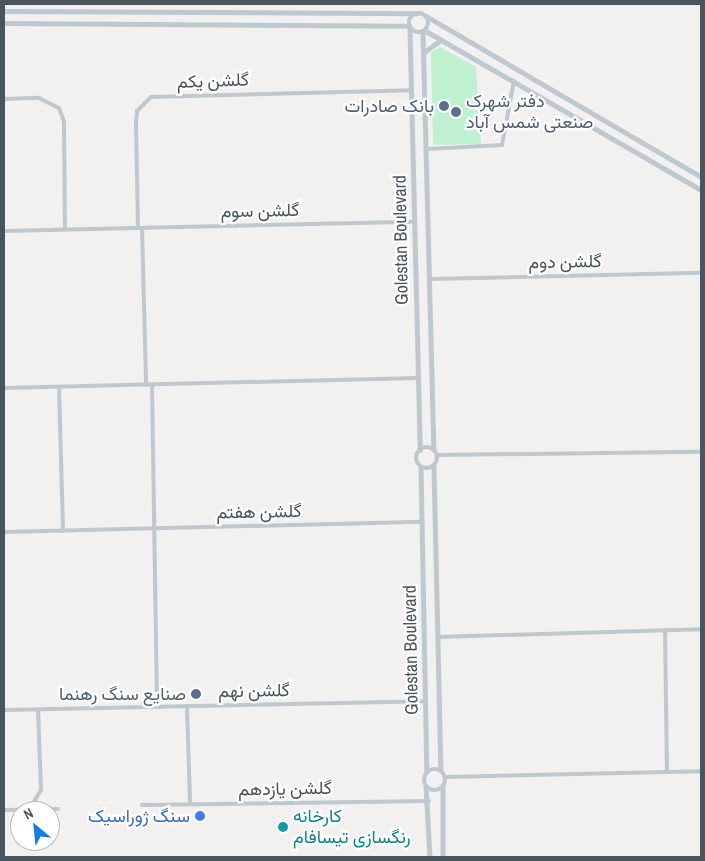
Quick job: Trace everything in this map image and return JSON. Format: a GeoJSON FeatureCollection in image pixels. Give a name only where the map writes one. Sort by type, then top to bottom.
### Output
{"type":"FeatureCollection","features":[{"type":"Feature","properties":{"kind":"street"},"geometry":{"type":"LineString","coordinates":[[4,11],[417,13],[426,16],[701,177]]}},
{"type":"Feature","properties":{"kind":"street"},"geometry":{"type":"LineString","coordinates":[[410,28],[417,13]]}},
{"type":"Feature","properties":{"kind":"street","name":"Golestan Boulevard"},"geometry":{"type":"LineString","coordinates":[[426,16],[423,61],[427,149],[434,449]]}},
{"type":"Feature","properties":{"kind":"street"},"geometry":{"type":"LineString","coordinates":[[4,23],[410,28],[441,40],[701,190]]}},
{"type":"Feature","properties":{"kind":"street","name":"Golestan Boulevard"},"geometry":{"type":"LineString","coordinates":[[410,28],[413,90],[417,378],[420,450]]}},
{"type":"Feature","properties":{"kind":"street"},"geometry":{"type":"LineString","coordinates":[[423,53],[441,40]]}},
{"type":"Feature","properties":{"kind":"street"},"geometry":{"type":"LineString","coordinates":[[412,61],[423,61]]}},
{"type":"Feature","properties":{"kind":"street"},"geometry":{"type":"LineString","coordinates":[[427,149],[502,145],[514,81]]}},
{"type":"Feature","properties":{"kind":"street","name":"گلشن یکم"},"geometry":{"type":"LineString","coordinates":[[146,385],[137,111],[151,97],[413,90]]}},
{"type":"Feature","properties":{"kind":"street"},"geometry":{"type":"LineString","coordinates":[[4,99],[39,98],[59,108],[64,122],[65,230]]}},
{"type":"Feature","properties":{"kind":"street","name":"گلشن سوم"},"geometry":{"type":"LineString","coordinates":[[4,231],[414,222]]}},
{"type":"Feature","properties":{"kind":"street","name":"گلشن دوم"},"geometry":{"type":"LineString","coordinates":[[430,279],[701,274]]}},
{"type":"Feature","properties":{"kind":"street"},"geometry":{"type":"LineString","coordinates":[[4,388],[417,378]]}},
{"type":"Feature","properties":{"kind":"street"},"geometry":{"type":"LineString","coordinates":[[152,385],[157,706]]}},
{"type":"Feature","properties":{"kind":"street"},"geometry":{"type":"LineString","coordinates":[[59,387],[63,531]]}},
{"type":"Feature","properties":{"kind":"street"},"geometry":{"type":"LineString","coordinates":[[434,449],[438,455],[434,467],[421,467],[417,461],[420,450],[434,449]]}},
{"type":"Feature","properties":{"kind":"street"},"geometry":{"type":"LineString","coordinates":[[438,455],[701,452]]}},
{"type":"Feature","properties":{"kind":"street","name":"Golestan Boulevard"},"geometry":{"type":"LineString","coordinates":[[421,467],[427,772]]}},
{"type":"Feature","properties":{"kind":"street","name":"Golestan Boulevard"},"geometry":{"type":"LineString","coordinates":[[434,467],[441,770]]}},
{"type":"Feature","properties":{"kind":"street","name":"گلشن هفتم"},"geometry":{"type":"LineString","coordinates":[[4,532],[422,522]]}},
{"type":"Feature","properties":{"kind":"street"},"geometry":{"type":"LineString","coordinates":[[438,637],[701,629]]}},
{"type":"Feature","properties":{"kind":"street"},"geometry":{"type":"LineString","coordinates":[[665,630],[667,772]]}},
{"type":"Feature","properties":{"kind":"street","name":"گلشن نهم"},"geometry":{"type":"LineString","coordinates":[[4,710],[426,701]]}},
{"type":"Feature","properties":{"kind":"street"},"geometry":{"type":"LineString","coordinates":[[187,706],[190,804]]}},
{"type":"Feature","properties":{"kind":"street"},"geometry":{"type":"LineString","coordinates":[[34,801],[41,790],[38,710]]}},
{"type":"Feature","properties":{"kind":"street"},"geometry":{"type":"LineString","coordinates":[[430,857],[427,772],[441,770],[446,777]]}},
{"type":"Feature","properties":{"kind":"street"},"geometry":{"type":"LineString","coordinates":[[446,777],[701,771]]}},
{"type":"Feature","properties":{"kind":"street"},"geometry":{"type":"LineString","coordinates":[[443,857],[443,787],[446,777]]}},
{"type":"Feature","properties":{"kind":"street"},"geometry":{"type":"LineString","coordinates":[[426,786],[434,790],[443,787]]}},
{"type":"Feature","properties":{"kind":"street","name":"گلشن یازدهم"},"geometry":{"type":"LineString","coordinates":[[142,804],[429,801]]}},
{"type":"Feature","properties":{"kind":"green space"},"geometry":{"type":"Polygon","coordinates":[[[440,47],[476,67],[481,144],[433,145],[431,53],[440,47]]]}},
{"type":"Feature","properties":{"kind":"place","name":"بانک صادرات"},"geometry":{"type":"Point","coordinates":[444,106]}},
{"type":"Feature","properties":{"kind":"place","name":"دفتر شهرک صنعتی شمس آباد"},"geometry":{"type":"Point","coordinates":[456,112]}},
{"type":"Feature","properties":{"kind":"place","name":"صنایع سنگ رهنما"},"geometry":{"type":"Point","coordinates":[196,694]}},
{"type":"Feature","properties":{"kind":"place","name":"سنگ ژوراسیک"},"geometry":{"type":"Point","coordinates":[200,816]}},
{"type":"Feature","properties":{"kind":"place","name":"کارخانه رنگسازی تیسافام"},"geometry":{"type":"Point","coordinates":[283,827]}}]}
